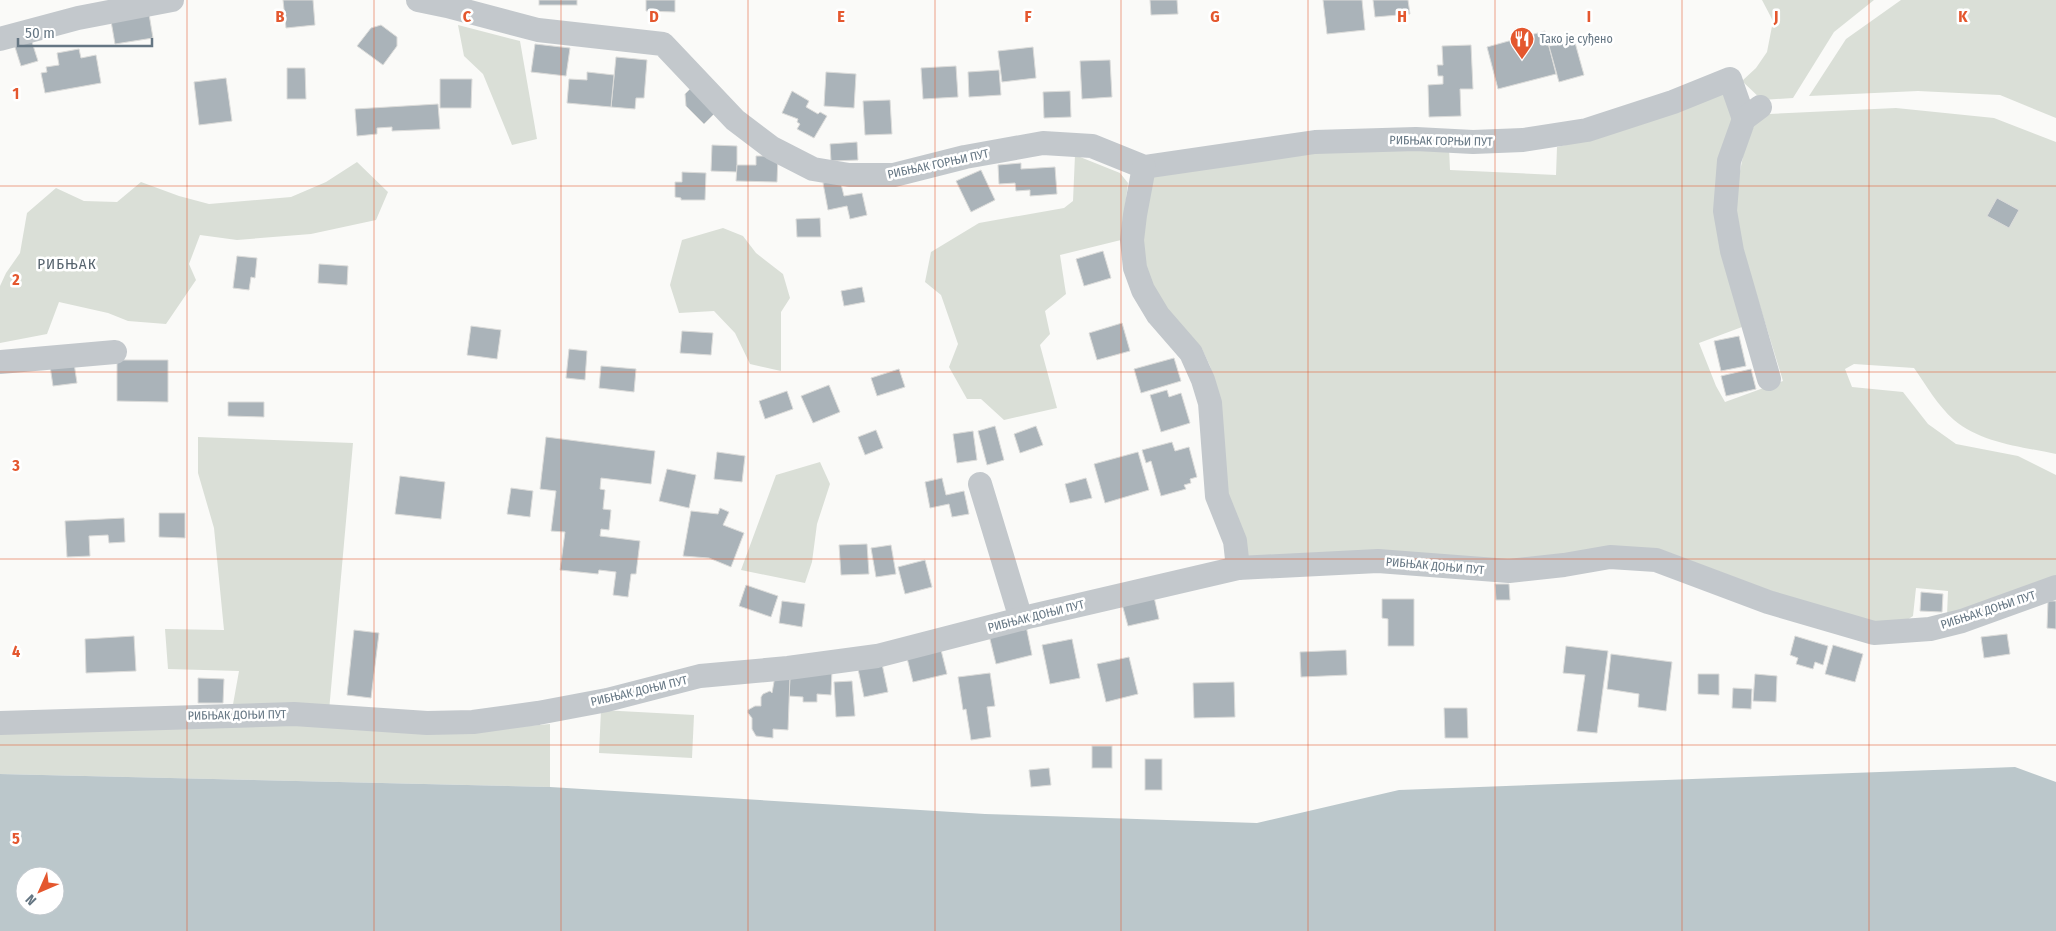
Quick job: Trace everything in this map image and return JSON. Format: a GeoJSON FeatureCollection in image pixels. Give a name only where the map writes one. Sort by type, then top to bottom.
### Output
{"type":"FeatureCollection","features":[{"type":"Feature","properties":{"kind":"street"},"geometry":{"type":"LineString","coordinates":[[0,39],[78,18],[172,0]]}},
{"type":"Feature","properties":{"kind":"street","name":"РИБЊАК ГОРЊИ ПУТ"},"geometry":{"type":"LineString","coordinates":[[418,0],[538,30],[663,44],[736,120],[772,148],[813,168],[850,175],[894,175],[964,157],[1043,143],[1092,146],[1144,167],[1315,142],[1416,139],[1473,142],[1523,140],[1587,130],[1664,105],[1730,79],[1752,113],[1730,161],[1725,211],[1732,251],[1768,379]]}},
{"type":"Feature","properties":{"kind":"street"},"geometry":{"type":"LineString","coordinates":[[1144,167],[1134,215],[1132,240],[1135,268],[1143,290],[1158,315],[1191,352],[1203,380],[1210,403],[1217,496],[1235,541],[1238,568]]}},
{"type":"Feature","properties":{"kind":"street"},"geometry":{"type":"LineString","coordinates":[[0,362],[115,352]]}},
{"type":"Feature","properties":{"kind":"street"},"geometry":{"type":"LineString","coordinates":[[980,484],[1021,619]]}},
{"type":"Feature","properties":{"kind":"street","name":"РИБЊАК ДОЊИ ПУТ"},"geometry":{"type":"LineString","coordinates":[[0,723],[294,714],[427,723],[473,722],[598,702],[700,676],[788,668],[877,656],[1021,619],[1238,568],[1378,562],[1509,571],[1564,565],[1610,557],[1656,560],[1768,602],[1874,633],[1930,629],[1962,621],[2056,587]]}},
{"type":"Feature","properties":{"kind":"shaded area"},"geometry":{"type":"Polygon","coordinates":[[[1762,0],[1874,0],[1834,32],[1793,98],[1762,100],[1742,81],[1756,68],[1767,52],[1773,21],[1762,0]]]}},
{"type":"Feature","properties":{"kind":"shaded area"},"geometry":{"type":"Polygon","coordinates":[[[1901,0],[2056,0],[2056,118],[2000,95],[1918,91],[1809,96],[1846,39],[1901,0]]]}},
{"type":"Feature","properties":{"kind":"shaded area"},"geometry":{"type":"Polygon","coordinates":[[[458,25],[520,41],[537,139],[512,145],[483,74],[464,56],[458,25]]]}},
{"type":"Feature","properties":{"kind":"shaded area"},"geometry":{"type":"Polygon","coordinates":[[[1726,90],[1737,115],[1724,149],[1742,327],[1699,343],[1716,386],[1725,402],[1783,381],[1743,251],[1735,208],[1745,146],[1755,124],[1769,114],[1896,108],[1994,118],[2056,142],[2056,454],[1989,439],[1965,428],[1943,408],[1914,368],[1854,364],[1845,369],[1852,387],[1903,392],[1928,424],[1956,444],[2018,456],[2056,475],[2056,577],[1947,615],[1948,591],[1916,588],[1913,616],[1901,624],[1887,627],[1690,566],[1565,560],[1248,558],[1228,502],[1218,392],[1210,366],[1202,349],[1183,331],[1152,288],[1140,248],[1150,173],[1311,150],[1449,147],[1450,170],[1556,175],[1557,147],[1590,139],[1726,90]]]}},
{"type":"Feature","properties":{"kind":"shaded area"},"geometry":{"type":"Polygon","coordinates":[[[1075,155],[1120,173],[1128,183],[1121,240],[1060,255],[1066,294],[1045,311],[1050,334],[1040,345],[1057,408],[1004,420],[981,399],[967,399],[949,367],[958,344],[941,295],[925,282],[931,252],[979,223],[1064,208],[1073,201],[1075,155]]]}},
{"type":"Feature","properties":{"kind":"shaded area"},"geometry":{"type":"Polygon","coordinates":[[[357,162],[388,192],[376,220],[311,234],[237,240],[200,235],[189,264],[196,280],[166,324],[128,321],[108,313],[59,302],[47,334],[0,343],[0,286],[6,273],[20,253],[27,213],[56,188],[84,201],[117,202],[141,182],[179,196],[209,204],[291,197],[326,182],[357,162]]]}},
{"type":"Feature","properties":{"kind":"shaded area"},"geometry":{"type":"Polygon","coordinates":[[[723,228],[743,236],[756,253],[783,274],[790,298],[781,312],[781,371],[750,364],[735,333],[714,311],[679,313],[670,285],[682,240],[723,228]]]}},
{"type":"Feature","properties":{"kind":"shaded area"},"geometry":{"type":"Polygon","coordinates":[[[198,437],[353,443],[329,711],[232,710],[239,671],[168,669],[165,629],[224,630],[214,528],[198,473],[198,437]]]}},
{"type":"Feature","properties":{"kind":"shaded area"},"geometry":{"type":"Polygon","coordinates":[[[820,462],[830,484],[817,524],[812,562],[805,583],[741,570],[776,475],[820,462]]]}},
{"type":"Feature","properties":{"kind":"shaded area"},"geometry":{"type":"Polygon","coordinates":[[[601,710],[694,715],[692,758],[599,753],[601,710]]]}},
{"type":"Feature","properties":{"kind":"shaded area"},"geometry":{"type":"Polygon","coordinates":[[[295,723],[451,733],[550,724],[550,787],[0,774],[0,732],[295,723]]]}},
{"type":"Feature","properties":{"kind":"shaded area"},"geometry":{"type":"Polygon","coordinates":[[[2015,767],[2056,782],[2056,931],[0,931],[0,774],[550,787],[985,814],[1257,823],[1399,790],[2015,767]]]}},
{"type":"Feature","properties":{"kind":"building"},"geometry":{"type":"Polygon","coordinates":[[[283,0],[313,0],[315,25],[286,28],[283,0]]]}},
{"type":"Feature","properties":{"kind":"building"},"geometry":{"type":"Polygon","coordinates":[[[539,0],[577,0],[577,5],[539,5],[539,0]]]}},
{"type":"Feature","properties":{"kind":"building"},"geometry":{"type":"Polygon","coordinates":[[[646,0],[675,0],[675,12],[646,11],[646,0]]]}},
{"type":"Feature","properties":{"kind":"building"},"geometry":{"type":"Polygon","coordinates":[[[1150,0],[1177,0],[1178,14],[1151,15],[1150,0]]]}},
{"type":"Feature","properties":{"kind":"building"},"geometry":{"type":"Polygon","coordinates":[[[1323,0],[1362,0],[1365,30],[1327,34],[1323,0]]]}},
{"type":"Feature","properties":{"kind":"building"},"geometry":{"type":"Polygon","coordinates":[[[1373,0],[1408,0],[1410,14],[1375,17],[1373,0]]]}},
{"type":"Feature","properties":{"kind":"building"},"geometry":{"type":"Polygon","coordinates":[[[149,14],[153,38],[115,44],[111,21],[149,14]]]}},
{"type":"Feature","properties":{"kind":"building"},"geometry":{"type":"Polygon","coordinates":[[[381,25],[397,37],[397,46],[383,65],[357,46],[371,28],[381,25]]]}},
{"type":"Feature","properties":{"kind":"building","name":"Тако је суђено"},"geometry":{"type":"Polygon","coordinates":[[[1545,31],[1556,74],[1498,89],[1487,47],[1545,31]]]}},
{"type":"Feature","properties":{"kind":"building"},"geometry":{"type":"Polygon","coordinates":[[[31,39],[38,61],[21,66],[14,44],[31,39]]]}},
{"type":"Feature","properties":{"kind":"building"},"geometry":{"type":"Polygon","coordinates":[[[1574,39],[1584,75],[1559,82],[1549,46],[1574,39]]]}},
{"type":"Feature","properties":{"kind":"building"},"geometry":{"type":"Polygon","coordinates":[[[535,44],[570,48],[566,76],[531,72],[535,44]]]}},
{"type":"Feature","properties":{"kind":"building"},"geometry":{"type":"Polygon","coordinates":[[[1471,45],[1473,89],[1460,89],[1461,116],[1429,117],[1428,85],[1443,84],[1443,76],[1438,76],[1437,65],[1443,65],[1442,46],[1471,45]]]}},
{"type":"Feature","properties":{"kind":"building"},"geometry":{"type":"Polygon","coordinates":[[[1033,47],[1036,78],[1002,82],[998,51],[1033,47]]]}},
{"type":"Feature","properties":{"kind":"building"},"geometry":{"type":"Polygon","coordinates":[[[79,49],[81,58],[96,55],[101,83],[45,93],[41,73],[47,72],[46,67],[59,65],[57,53],[79,49]]]}},
{"type":"Feature","properties":{"kind":"building"},"geometry":{"type":"Polygon","coordinates":[[[616,57],[647,60],[644,98],[636,98],[635,109],[611,107],[616,57]]]}},
{"type":"Feature","properties":{"kind":"building"},"geometry":{"type":"Polygon","coordinates":[[[1110,60],[1112,97],[1082,99],[1080,61],[1110,60]]]}},
{"type":"Feature","properties":{"kind":"building"},"geometry":{"type":"Polygon","coordinates":[[[956,66],[958,97],[923,99],[921,68],[956,66]]]}},
{"type":"Feature","properties":{"kind":"building"},"geometry":{"type":"Polygon","coordinates":[[[287,68],[305,68],[306,99],[287,99],[287,68]]]}},
{"type":"Feature","properties":{"kind":"building"},"geometry":{"type":"Polygon","coordinates":[[[999,70],[1001,95],[969,97],[968,72],[999,70]]]}},
{"type":"Feature","properties":{"kind":"building"},"geometry":{"type":"Polygon","coordinates":[[[587,72],[614,75],[611,107],[567,103],[569,79],[587,80],[587,72]]]}},
{"type":"Feature","properties":{"kind":"building"},"geometry":{"type":"Polygon","coordinates":[[[826,72],[856,74],[854,108],[824,106],[826,72]]]}},
{"type":"Feature","properties":{"kind":"building"},"geometry":{"type":"Polygon","coordinates":[[[226,78],[232,121],[199,125],[194,82],[226,78]]]}},
{"type":"Feature","properties":{"kind":"building"},"geometry":{"type":"Polygon","coordinates":[[[440,79],[472,79],[471,108],[440,108],[440,79]]]}},
{"type":"Feature","properties":{"kind":"building"},"geometry":{"type":"Polygon","coordinates":[[[690,89],[715,113],[704,124],[686,106],[685,94],[690,89]]]}},
{"type":"Feature","properties":{"kind":"building"},"geometry":{"type":"Polygon","coordinates":[[[792,91],[809,101],[806,107],[818,114],[820,112],[827,116],[814,138],[797,129],[800,124],[797,122],[798,119],[782,113],[792,91]]]}},
{"type":"Feature","properties":{"kind":"building"},"geometry":{"type":"Polygon","coordinates":[[[1070,91],[1071,117],[1044,118],[1043,92],[1070,91]]]}},
{"type":"Feature","properties":{"kind":"building"},"geometry":{"type":"Polygon","coordinates":[[[890,100],[892,134],[865,135],[863,101],[890,100]]]}},
{"type":"Feature","properties":{"kind":"building"},"geometry":{"type":"Polygon","coordinates":[[[438,104],[440,129],[392,131],[392,127],[377,128],[377,134],[357,136],[355,109],[438,104]]]}},
{"type":"Feature","properties":{"kind":"building"},"geometry":{"type":"Polygon","coordinates":[[[857,142],[858,160],[831,161],[830,144],[857,142]]]}},
{"type":"Feature","properties":{"kind":"building"},"geometry":{"type":"Polygon","coordinates":[[[712,145],[737,146],[737,172],[711,171],[712,145]]]}},
{"type":"Feature","properties":{"kind":"building"},"geometry":{"type":"Polygon","coordinates":[[[756,156],[778,156],[777,182],[736,181],[737,165],[756,165],[756,156]]]}},
{"type":"Feature","properties":{"kind":"building"},"geometry":{"type":"Polygon","coordinates":[[[1021,163],[1021,169],[1055,167],[1057,194],[1030,196],[1030,190],[1016,191],[1015,183],[999,184],[998,165],[1021,163]]]}},
{"type":"Feature","properties":{"kind":"building"},"geometry":{"type":"Polygon","coordinates":[[[981,170],[995,200],[971,212],[956,181],[981,170]]]}},
{"type":"Feature","properties":{"kind":"building"},"geometry":{"type":"Polygon","coordinates":[[[682,172],[706,173],[705,200],[681,200],[681,198],[675,197],[675,182],[682,182],[682,172]]]}},
{"type":"Feature","properties":{"kind":"building"},"geometry":{"type":"Polygon","coordinates":[[[840,180],[844,196],[862,193],[867,215],[850,219],[847,206],[828,210],[823,183],[840,180]]]}},
{"type":"Feature","properties":{"kind":"building"},"geometry":{"type":"Polygon","coordinates":[[[1997,198],[2019,210],[2009,228],[1987,216],[1997,198]]]}},
{"type":"Feature","properties":{"kind":"building"},"geometry":{"type":"Polygon","coordinates":[[[820,218],[821,237],[797,237],[796,219],[820,218]]]}},
{"type":"Feature","properties":{"kind":"building"},"geometry":{"type":"Polygon","coordinates":[[[1103,251],[1111,278],[1084,286],[1076,259],[1103,251]]]}},
{"type":"Feature","properties":{"kind":"building"},"geometry":{"type":"Polygon","coordinates":[[[237,256],[257,258],[255,278],[251,277],[249,290],[233,288],[237,256]]]}},
{"type":"Feature","properties":{"kind":"building"},"geometry":{"type":"Polygon","coordinates":[[[319,264],[348,266],[347,285],[318,283],[319,264]]]}},
{"type":"Feature","properties":{"kind":"building"},"geometry":{"type":"Polygon","coordinates":[[[862,287],[865,302],[844,306],[841,291],[862,287]]]}},
{"type":"Feature","properties":{"kind":"building"},"geometry":{"type":"Polygon","coordinates":[[[1122,323],[1130,351],[1097,360],[1089,333],[1122,323]]]}},
{"type":"Feature","properties":{"kind":"building"},"geometry":{"type":"Polygon","coordinates":[[[471,326],[501,330],[497,359],[467,355],[471,326]]]}},
{"type":"Feature","properties":{"kind":"building"},"geometry":{"type":"Polygon","coordinates":[[[682,331],[713,333],[711,355],[680,353],[682,331]]]}},
{"type":"Feature","properties":{"kind":"building"},"geometry":{"type":"Polygon","coordinates":[[[1739,336],[1746,366],[1721,371],[1714,341],[1739,336]]]}},
{"type":"Feature","properties":{"kind":"building"},"geometry":{"type":"Polygon","coordinates":[[[569,349],[587,351],[585,380],[566,378],[569,349]]]}},
{"type":"Feature","properties":{"kind":"building"},"geometry":{"type":"Polygon","coordinates":[[[1174,358],[1181,381],[1141,393],[1134,369],[1174,358]]]}},
{"type":"Feature","properties":{"kind":"building"},"geometry":{"type":"Polygon","coordinates":[[[117,360],[168,360],[168,402],[117,401],[117,360]]]}},
{"type":"Feature","properties":{"kind":"building"},"geometry":{"type":"Polygon","coordinates":[[[74,363],[77,383],[53,386],[50,366],[74,363]]]}},
{"type":"Feature","properties":{"kind":"building"},"geometry":{"type":"Polygon","coordinates":[[[601,366],[636,369],[634,392],[599,388],[601,366]]]}},
{"type":"Feature","properties":{"kind":"building"},"geometry":{"type":"Polygon","coordinates":[[[899,369],[905,387],[877,396],[871,378],[899,369]]]}},
{"type":"Feature","properties":{"kind":"building"},"geometry":{"type":"Polygon","coordinates":[[[1751,369],[1756,389],[1726,396],[1721,376],[1751,369]]]}},
{"type":"Feature","properties":{"kind":"building"},"geometry":{"type":"Polygon","coordinates":[[[829,385],[840,412],[813,423],[801,396],[829,385]]]}},
{"type":"Feature","properties":{"kind":"building"},"geometry":{"type":"Polygon","coordinates":[[[1167,390],[1169,397],[1181,393],[1190,423],[1161,432],[1150,395],[1167,390]]]}},
{"type":"Feature","properties":{"kind":"building"},"geometry":{"type":"Polygon","coordinates":[[[787,391],[793,409],[765,419],[759,401],[787,391]]]}},
{"type":"Feature","properties":{"kind":"building"},"geometry":{"type":"Polygon","coordinates":[[[228,402],[264,402],[264,417],[228,416],[228,402]]]}},
{"type":"Feature","properties":{"kind":"building"},"geometry":{"type":"Polygon","coordinates":[[[995,426],[1004,460],[987,465],[978,431],[995,426]]]}},
{"type":"Feature","properties":{"kind":"building"},"geometry":{"type":"Polygon","coordinates":[[[1036,426],[1043,445],[1020,453],[1014,434],[1036,426]]]}},
{"type":"Feature","properties":{"kind":"building"},"geometry":{"type":"Polygon","coordinates":[[[876,430],[883,448],[865,455],[858,437],[876,430]]]}},
{"type":"Feature","properties":{"kind":"building"},"geometry":{"type":"Polygon","coordinates":[[[973,431],[977,460],[957,463],[953,434],[973,431]]]}},
{"type":"Feature","properties":{"kind":"building"},"geometry":{"type":"Polygon","coordinates":[[[546,437],[655,451],[651,484],[601,478],[600,489],[605,490],[603,509],[611,510],[609,530],[601,529],[600,536],[640,541],[636,574],[631,574],[628,597],[613,595],[616,572],[599,570],[598,574],[560,570],[565,532],[551,531],[556,491],[540,489],[546,437]]]}},
{"type":"Feature","properties":{"kind":"building"},"geometry":{"type":"Polygon","coordinates":[[[1172,442],[1175,451],[1189,447],[1197,477],[1190,479],[1191,483],[1184,485],[1186,489],[1161,496],[1151,461],[1146,463],[1142,450],[1172,442]]]}},
{"type":"Feature","properties":{"kind":"building"},"geometry":{"type":"Polygon","coordinates":[[[717,452],[745,456],[742,482],[714,479],[717,452]]]}},
{"type":"Feature","properties":{"kind":"building"},"geometry":{"type":"Polygon","coordinates":[[[1138,452],[1149,490],[1105,503],[1094,464],[1138,452]]]}},
{"type":"Feature","properties":{"kind":"building"},"geometry":{"type":"Polygon","coordinates":[[[667,469],[696,475],[689,508],[659,501],[667,469]]]}},
{"type":"Feature","properties":{"kind":"building"},"geometry":{"type":"Polygon","coordinates":[[[400,476],[445,482],[441,519],[395,514],[400,476]]]}},
{"type":"Feature","properties":{"kind":"building"},"geometry":{"type":"Polygon","coordinates":[[[942,478],[946,495],[964,491],[969,514],[952,517],[949,504],[930,508],[925,482],[942,478]]]}},
{"type":"Feature","properties":{"kind":"building"},"geometry":{"type":"Polygon","coordinates":[[[1086,478],[1092,498],[1070,503],[1065,484],[1086,478]]]}},
{"type":"Feature","properties":{"kind":"building"},"geometry":{"type":"Polygon","coordinates":[[[511,488],[533,491],[530,517],[507,514],[511,488]]]}},
{"type":"Feature","properties":{"kind":"building"},"geometry":{"type":"Polygon","coordinates":[[[720,508],[729,512],[723,525],[744,533],[731,567],[709,558],[683,556],[691,511],[718,514],[720,508]]]}},
{"type":"Feature","properties":{"kind":"building"},"geometry":{"type":"Polygon","coordinates":[[[159,513],[185,513],[185,538],[159,537],[159,513]]]}},
{"type":"Feature","properties":{"kind":"building"},"geometry":{"type":"Polygon","coordinates":[[[124,518],[125,542],[109,543],[108,535],[89,536],[90,556],[67,557],[65,521],[124,518]]]}},
{"type":"Feature","properties":{"kind":"building"},"geometry":{"type":"Polygon","coordinates":[[[867,544],[869,574],[841,575],[839,545],[867,544]]]}},
{"type":"Feature","properties":{"kind":"building"},"geometry":{"type":"Polygon","coordinates":[[[891,545],[896,574],[876,577],[871,548],[891,545]]]}},
{"type":"Feature","properties":{"kind":"building"},"geometry":{"type":"Polygon","coordinates":[[[925,560],[932,587],[905,594],[898,567],[925,560]]]}},
{"type":"Feature","properties":{"kind":"building"},"geometry":{"type":"Polygon","coordinates":[[[1495,584],[1509,584],[1510,600],[1496,600],[1495,584]]]}},
{"type":"Feature","properties":{"kind":"building"},"geometry":{"type":"Polygon","coordinates":[[[746,585],[778,596],[771,617],[739,606],[746,585]]]}},
{"type":"Feature","properties":{"kind":"building"},"geometry":{"type":"Polygon","coordinates":[[[1921,592],[1943,594],[1942,612],[1920,611],[1921,592]]]}},
{"type":"Feature","properties":{"kind":"building"},"geometry":{"type":"Polygon","coordinates":[[[1154,597],[1159,619],[1128,626],[1122,604],[1154,597]]]}},
{"type":"Feature","properties":{"kind":"building"},"geometry":{"type":"Polygon","coordinates":[[[1382,599],[1414,599],[1414,646],[1388,646],[1388,619],[1382,618],[1382,599]]]}},
{"type":"Feature","properties":{"kind":"building"},"geometry":{"type":"Polygon","coordinates":[[[782,601],[805,604],[802,627],[779,623],[782,601]]]}},
{"type":"Feature","properties":{"kind":"building"},"geometry":{"type":"Polygon","coordinates":[[[2048,601],[2056,601],[2056,629],[2047,628],[2048,601]]]}},
{"type":"Feature","properties":{"kind":"building"},"geometry":{"type":"Polygon","coordinates":[[[1026,626],[1032,655],[996,664],[989,635],[1026,626]]]}},
{"type":"Feature","properties":{"kind":"building"},"geometry":{"type":"Polygon","coordinates":[[[354,630],[379,633],[371,698],[347,695],[354,630]]]}},
{"type":"Feature","properties":{"kind":"building"},"geometry":{"type":"Polygon","coordinates":[[[2007,634],[2010,654],[1984,658],[1981,637],[2007,634]]]}},
{"type":"Feature","properties":{"kind":"building"},"geometry":{"type":"Polygon","coordinates":[[[134,636],[136,671],[86,673],[85,639],[134,636]]]}},
{"type":"Feature","properties":{"kind":"building"},"geometry":{"type":"Polygon","coordinates":[[[1795,636],[1828,646],[1823,665],[1815,662],[1813,669],[1796,664],[1798,658],[1790,655],[1795,636]]]}},
{"type":"Feature","properties":{"kind":"building"},"geometry":{"type":"Polygon","coordinates":[[[1072,639],[1080,678],[1050,684],[1042,645],[1072,639]]]}},
{"type":"Feature","properties":{"kind":"building"},"geometry":{"type":"Polygon","coordinates":[[[1833,645],[1863,654],[1855,682],[1825,674],[1833,645]]]}},
{"type":"Feature","properties":{"kind":"building"},"geometry":{"type":"Polygon","coordinates":[[[1566,646],[1608,651],[1597,733],[1577,731],[1585,675],[1563,673],[1566,646]]]}},
{"type":"Feature","properties":{"kind":"building"},"geometry":{"type":"Polygon","coordinates":[[[941,650],[947,674],[913,682],[907,658],[941,650]]]}},
{"type":"Feature","properties":{"kind":"building"},"geometry":{"type":"Polygon","coordinates":[[[1346,650],[1347,675],[1301,677],[1300,652],[1346,650]]]}},
{"type":"Feature","properties":{"kind":"building"},"geometry":{"type":"Polygon","coordinates":[[[1611,654],[1672,662],[1666,711],[1638,707],[1639,694],[1607,689],[1611,654]]]}},
{"type":"Feature","properties":{"kind":"building"},"geometry":{"type":"Polygon","coordinates":[[[1129,657],[1138,694],[1106,702],[1097,664],[1129,657]]]}},
{"type":"Feature","properties":{"kind":"building"},"geometry":{"type":"Polygon","coordinates":[[[882,664],[888,692],[864,697],[858,669],[882,664]]]}},
{"type":"Feature","properties":{"kind":"building"},"geometry":{"type":"Polygon","coordinates":[[[832,670],[831,695],[817,694],[817,702],[803,702],[803,697],[789,696],[790,675],[832,670]]]}},
{"type":"Feature","properties":{"kind":"building"},"geometry":{"type":"Polygon","coordinates":[[[990,673],[995,706],[987,707],[991,737],[971,740],[966,709],[963,710],[958,677],[990,673]]]}},
{"type":"Feature","properties":{"kind":"building"},"geometry":{"type":"Polygon","coordinates":[[[1698,674],[1719,674],[1719,695],[1698,694],[1698,674]]]}},
{"type":"Feature","properties":{"kind":"building"},"geometry":{"type":"Polygon","coordinates":[[[1755,674],[1777,676],[1776,702],[1753,701],[1755,674]]]}},
{"type":"Feature","properties":{"kind":"building"},"geometry":{"type":"Polygon","coordinates":[[[790,675],[788,730],[773,729],[773,738],[756,736],[752,729],[752,718],[748,710],[755,706],[761,706],[763,694],[770,691],[772,693],[775,676],[790,675]]]}},
{"type":"Feature","properties":{"kind":"building"},"geometry":{"type":"Polygon","coordinates":[[[198,678],[224,679],[223,703],[198,703],[198,678]]]}},
{"type":"Feature","properties":{"kind":"building"},"geometry":{"type":"Polygon","coordinates":[[[852,681],[855,716],[836,717],[834,682],[852,681]]]}},
{"type":"Feature","properties":{"kind":"building"},"geometry":{"type":"Polygon","coordinates":[[[1234,682],[1235,717],[1194,718],[1193,683],[1234,682]]]}},
{"type":"Feature","properties":{"kind":"building"},"geometry":{"type":"Polygon","coordinates":[[[1733,688],[1752,689],[1751,709],[1732,708],[1733,688]]]}},
{"type":"Feature","properties":{"kind":"building"},"geometry":{"type":"Polygon","coordinates":[[[1444,708],[1467,708],[1468,738],[1445,738],[1444,708]]]}},
{"type":"Feature","properties":{"kind":"building"},"geometry":{"type":"Polygon","coordinates":[[[1092,746],[1112,746],[1112,768],[1092,768],[1092,746]]]}},
{"type":"Feature","properties":{"kind":"building"},"geometry":{"type":"Polygon","coordinates":[[[1145,759],[1162,759],[1162,790],[1145,790],[1145,759]]]}},
{"type":"Feature","properties":{"kind":"building"},"geometry":{"type":"Polygon","coordinates":[[[1049,768],[1051,785],[1031,787],[1029,770],[1049,768]]]}},
{"type":"Feature","properties":{"kind":"place","name":"Тако је суђено"},"geometry":{"type":"Point","coordinates":[1522,60]}},
{"type":"Feature","properties":{"kind":"district","name":"РИБЊАК"},"geometry":{"type":"Point","coordinates":[67,264]}}]}
